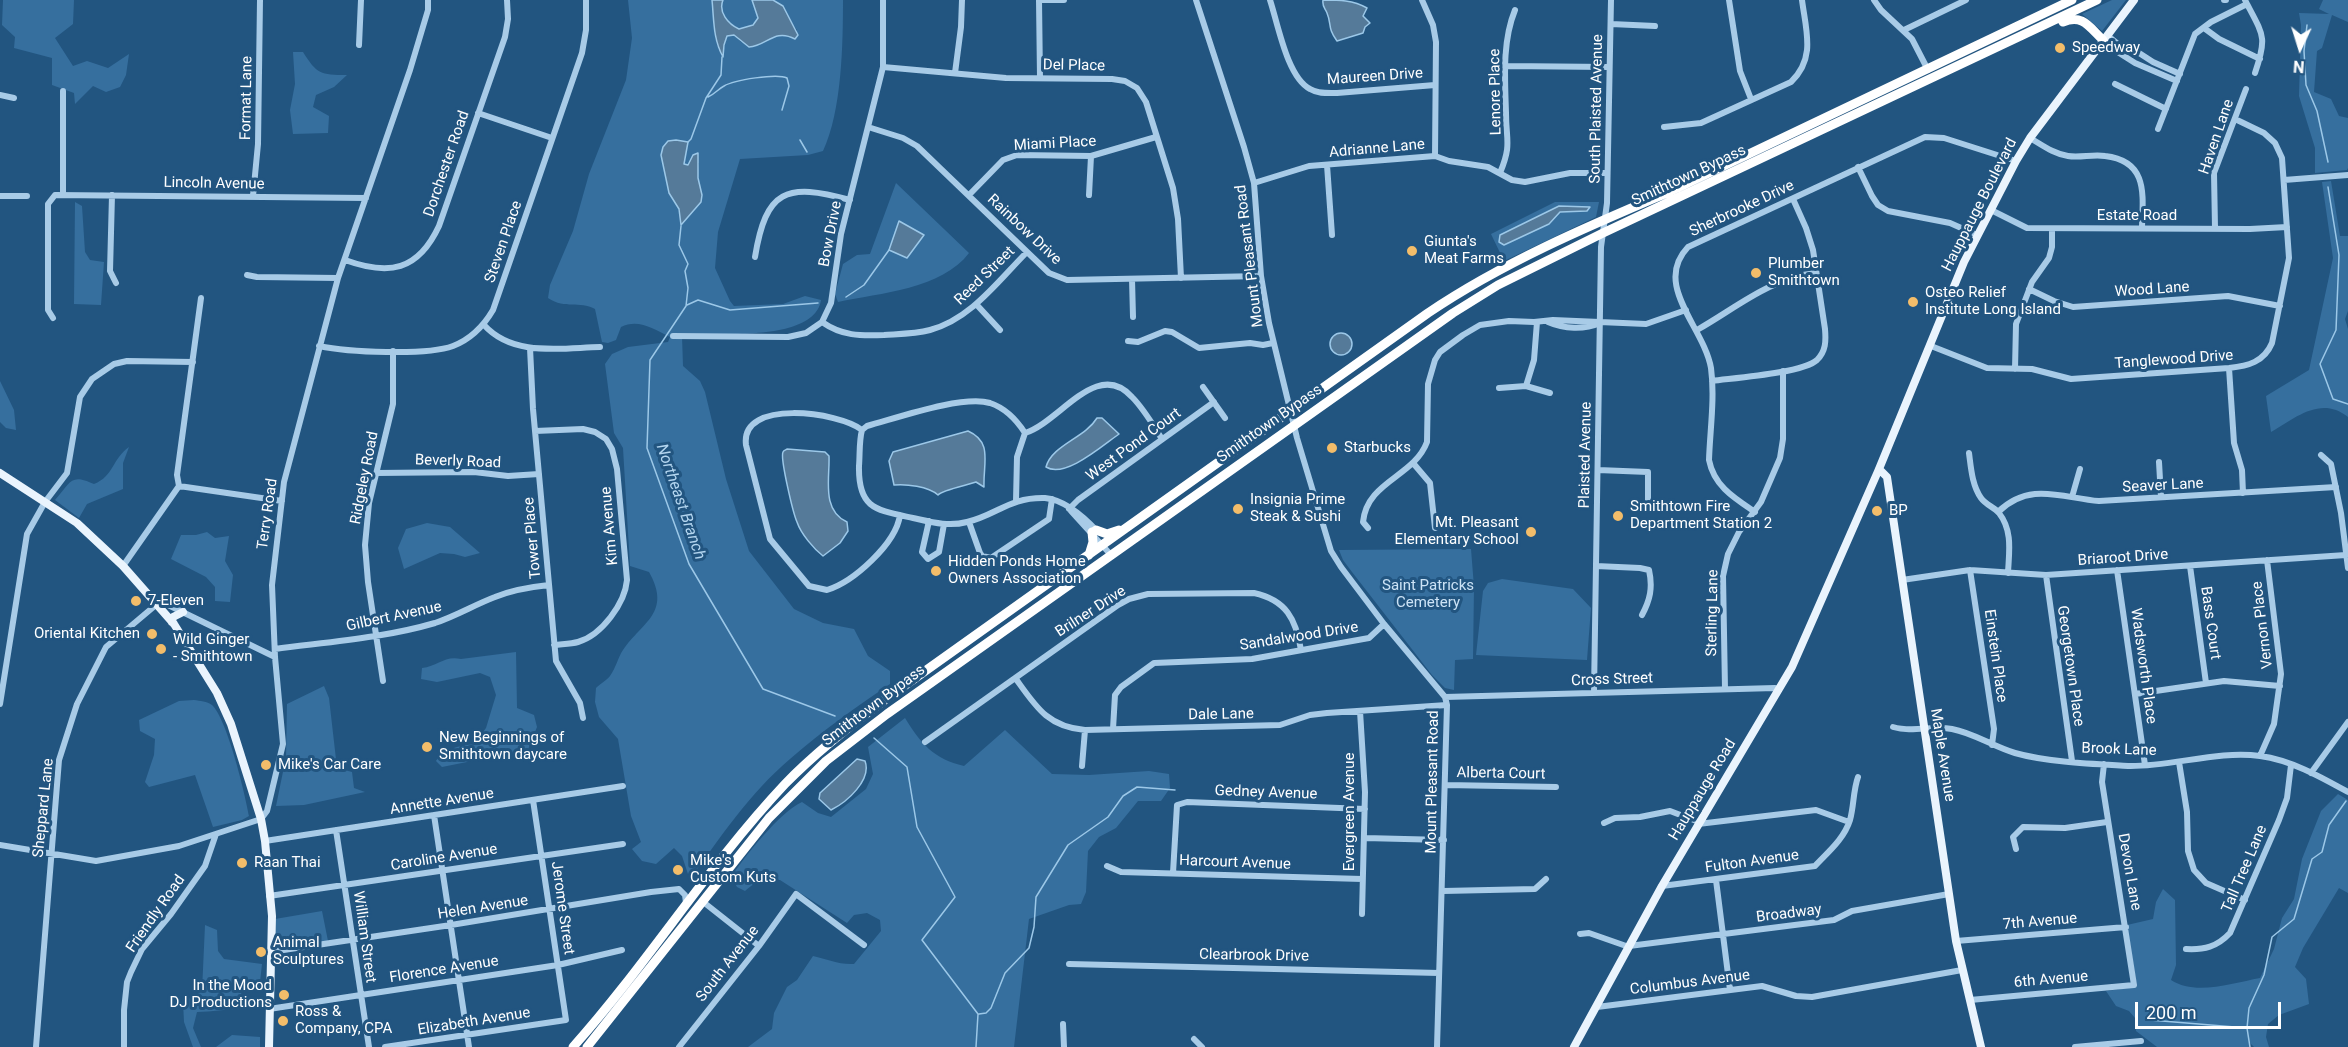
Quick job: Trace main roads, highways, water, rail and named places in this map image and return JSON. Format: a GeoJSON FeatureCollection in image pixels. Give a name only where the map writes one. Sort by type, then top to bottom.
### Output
{"type":"FeatureCollection","features":[{"type":"Feature","properties":{"kind":"highway","name":"Smithtown Bypass"},"geometry":{"type":"LineString","coordinates":[[573,1047],[763,809],[824,747],[890,696],[1458,293],[1507,266],[1605,219],[1669,192],[2072,0]]}},
{"type":"Feature","properties":{"kind":"highway","name":"Smithtown Bypass"},"geometry":{"type":"LineString","coordinates":[[587,1047],[769,818],[836,752],[1468,303],[1514,277],[1603,233],[2097,0]]}},
{"type":"Feature","properties":{"kind":"highway"},"geometry":{"type":"LineString","coordinates":[[2030,32],[2035,33],[2072,18],[2087,24],[2104,39]]}},
{"type":"Feature","properties":{"kind":"highway"},"geometry":{"type":"LineString","coordinates":[[1089,555],[1094,531],[1107,534],[1130,526]]}},
{"type":"Feature","properties":{"kind":"main road","name":"Hauppauge Boulevard"},"geometry":{"type":"LineString","coordinates":[[1846,543],[1977,235],[2016,161],[2030,138],[2134,0]]}},
{"type":"Feature","properties":{"kind":"main road","name":"Maple Avenue"},"geometry":{"type":"LineString","coordinates":[[1879,469],[1887,477],[1956,941],[1981,1047]]}},
{"type":"Feature","properties":{"kind":"main road"},"geometry":{"type":"LineString","coordinates":[[0,473],[77,523],[123,566],[172,622],[213,686],[231,724],[266,841],[272,924],[269,1047]]}},
{"type":"Feature","properties":{"kind":"main road","name":"Hauppauge Road"},"geometry":{"type":"LineString","coordinates":[[1574,1047],[1662,886],[1792,667],[1846,543]]}},
{"type":"Feature","properties":{"kind":"main road"},"geometry":{"type":"LineString","coordinates":[[172,622],[173,617],[183,612]]}},
{"type":"Feature","properties":{"kind":"waterway"},"geometry":{"type":"LineString","coordinates":[[2307,25],[2304,51],[2306,85],[2317,111],[2328,162]]}},
{"type":"Feature","properties":{"kind":"waterway","name":"Northeast Branch"},"geometry":{"type":"LineString","coordinates":[[688,142],[706,98],[721,75],[722,57]]}},
{"type":"Feature","properties":{"kind":"waterway"},"geometry":{"type":"LineString","coordinates":[[708,97],[724,86],[737,82],[756,78],[782,77],[787,78],[789,86],[782,110]]}},
{"type":"Feature","properties":{"kind":"waterway"},"geometry":{"type":"LineString","coordinates":[[800,140],[807,152]]}},
{"type":"Feature","properties":{"kind":"waterway"},"geometry":{"type":"LineString","coordinates":[[2328,187],[2339,255],[2336,330],[2320,364],[2333,399],[2348,404]]}},
{"type":"Feature","properties":{"kind":"waterway","name":"Northeast Branch"},"geometry":{"type":"LineString","coordinates":[[681,226],[679,245],[688,264],[685,271],[688,288],[686,306],[650,360],[647,448],[689,564],[763,689],[835,716]]}},
{"type":"Feature","properties":{"kind":"waterway"},"geometry":{"type":"LineString","coordinates":[[846,297],[864,285],[889,250]]}},
{"type":"Feature","properties":{"kind":"waterway"},"geometry":{"type":"LineString","coordinates":[[687,305],[698,300],[730,310],[818,303]]}},
{"type":"Feature","properties":{"kind":"waterway","name":"Northeast Branch"},"geometry":{"type":"LineString","coordinates":[[874,738],[907,767],[917,827],[955,897],[922,940],[978,1014],[976,1047]]}},
{"type":"Feature","properties":{"kind":"waterway"},"geometry":{"type":"LineString","coordinates":[[979,1014],[986,1013],[991,1008],[1005,973],[1029,948],[1034,927],[1036,897],[1068,845],[1108,817],[1123,796],[1137,787],[1175,790]]}},
{"type":"Feature","properties":{"kind":"waterway"},"geometry":{"type":"LineString","coordinates":[[2247,1028],[2249,1008],[2264,975],[2272,937],[2294,919],[2312,859],[2322,852],[2329,825],[2346,801]]}},
{"type":"Feature","properties":{"kind":"waterway"},"geometry":{"type":"LineString","coordinates":[[2150,1020],[2247,1028],[2250,1047]]}},
{"type":"Feature","properties":{"kind":"place","name":"Speedway"},"geometry":{"type":"Point","coordinates":[2060,48]}},
{"type":"Feature","properties":{"kind":"place","name":"Giunta's Meat Farms"},"geometry":{"type":"Point","coordinates":[1412,251]}},
{"type":"Feature","properties":{"kind":"place","name":"Plumber Smithtown"},"geometry":{"type":"Point","coordinates":[1756,273]}},
{"type":"Feature","properties":{"kind":"place","name":"Osteo Relief Institute Long Island"},"geometry":{"type":"Point","coordinates":[1913,302]}},
{"type":"Feature","properties":{"kind":"place","name":"Starbucks"},"geometry":{"type":"Point","coordinates":[1332,448]}},
{"type":"Feature","properties":{"kind":"place","name":"Insignia Prime Steak & Sushi"},"geometry":{"type":"Point","coordinates":[1238,509]}},
{"type":"Feature","properties":{"kind":"place","name":"BP"},"geometry":{"type":"Point","coordinates":[1877,511]}},
{"type":"Feature","properties":{"kind":"place","name":"Smithtown Fire Department Station 2"},"geometry":{"type":"Point","coordinates":[1618,516]}},
{"type":"Feature","properties":{"kind":"place","name":"Mt. Pleasant Elementary School"},"geometry":{"type":"Point","coordinates":[1531,532]}},
{"type":"Feature","properties":{"kind":"place","name":"Hidden Ponds Home Owners Association"},"geometry":{"type":"Point","coordinates":[936,571]}},
{"type":"Feature","properties":{"kind":"place","name":"7-Eleven"},"geometry":{"type":"Point","coordinates":[136,601]}},
{"type":"Feature","properties":{"kind":"place","name":"Oriental Kitchen"},"geometry":{"type":"Point","coordinates":[152,634]}},
{"type":"Feature","properties":{"kind":"place","name":"Wild Ginger - Smithtown"},"geometry":{"type":"Point","coordinates":[161,649]}},
{"type":"Feature","properties":{"kind":"place","name":"New Beginnings of Smithtown daycare"},"geometry":{"type":"Point","coordinates":[427,747]}},
{"type":"Feature","properties":{"kind":"place","name":"Mike's Car Care"},"geometry":{"type":"Point","coordinates":[266,765]}},
{"type":"Feature","properties":{"kind":"place","name":"Raan Thai"},"geometry":{"type":"Point","coordinates":[242,863]}},
{"type":"Feature","properties":{"kind":"place","name":"Mike's Custom Kuts"},"geometry":{"type":"Point","coordinates":[678,870]}},
{"type":"Feature","properties":{"kind":"place","name":"Animal Sculptures"},"geometry":{"type":"Point","coordinates":[261,952]}},
{"type":"Feature","properties":{"kind":"place","name":"In the Mood DJ Productions"},"geometry":{"type":"Point","coordinates":[284,995]}},
{"type":"Feature","properties":{"kind":"place","name":"Ross & Company, CPA"},"geometry":{"type":"Point","coordinates":[283,1021]}},
{"type":"Feature","properties":{"kind":"park label","name":"Saint Patricks Cemetery"},"geometry":{"type":"Point","coordinates":[1428,594]}}]}
